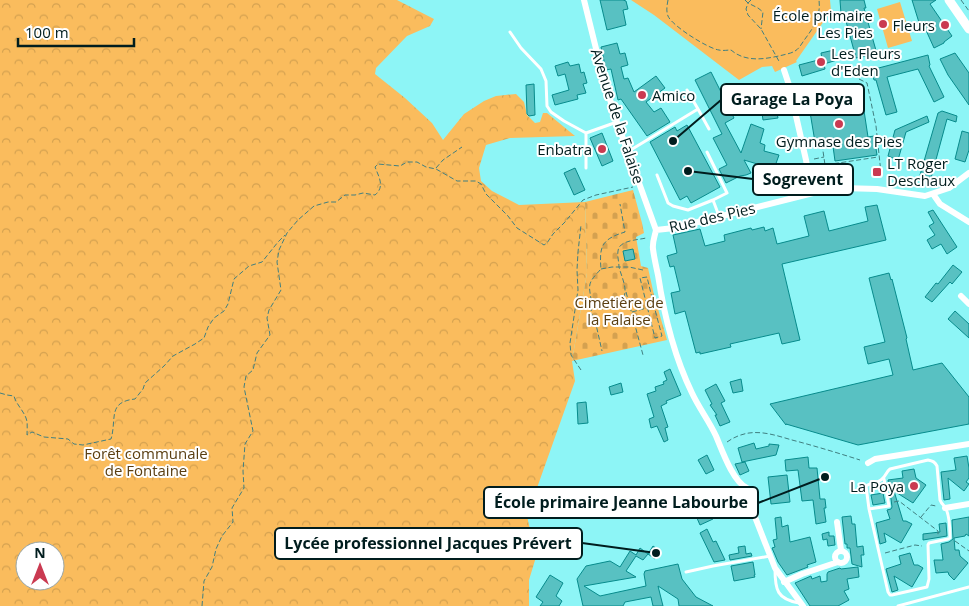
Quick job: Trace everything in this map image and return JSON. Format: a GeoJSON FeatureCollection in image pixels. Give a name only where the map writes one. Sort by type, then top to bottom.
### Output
{"type":"FeatureCollection","features":[{"type":"Feature","properties":{"kind":"main road"},"geometry":{"type":"LineString","coordinates":[[949,0],[969,29]]}},
{"type":"Feature","properties":{"kind":"street","name":"Avenue de la Falaise"},"geometry":{"type":"LineString","coordinates":[[584,0],[603,77],[617,122],[656,230]]}},
{"type":"Feature","properties":{"kind":"street"},"geometry":{"type":"LineString","coordinates":[[784,70],[806,160],[809,178],[806,186],[808,194]]}},
{"type":"Feature","properties":{"kind":"street","name":"Rue des Pies"},"geometry":{"type":"LineString","coordinates":[[656,230],[674,228],[820,191],[842,188],[877,189],[922,196],[933,194],[949,188],[969,173]]}},
{"type":"Feature","properties":{"kind":"street"},"geometry":{"type":"LineString","coordinates":[[809,178],[820,191]]}},
{"type":"Feature","properties":{"kind":"street"},"geometry":{"type":"LineString","coordinates":[[933,194],[940,204],[969,222]]}},
{"type":"Feature","properties":{"kind":"street"},"geometry":{"type":"LineString","coordinates":[[656,230],[652,247],[662,301],[678,359],[691,391],[738,482],[747,488],[756,510],[755,517],[775,568],[802,605]]}},
{"type":"Feature","properties":{"kind":"street"},"geometry":{"type":"LineString","coordinates":[[961,296],[969,304]]}},
{"type":"Feature","properties":{"kind":"street"},"geometry":{"type":"LineString","coordinates":[[868,463],[875,459],[969,444]]}},
{"type":"Feature","properties":{"kind":"street"},"geometry":{"type":"LineString","coordinates":[[944,506],[969,504]]}},
{"type":"Feature","properties":{"kind":"street"},"geometry":{"type":"LineString","coordinates":[[784,582],[838,562],[843,563],[847,558],[845,552],[841,550],[837,522]]}},
{"type":"Feature","properties":{"kind":"lane"},"geometry":{"type":"LineString","coordinates":[[510,32],[521,48],[541,69],[546,81],[547,106],[551,112],[586,132],[617,122]]}},
{"type":"Feature","properties":{"kind":"lane"},"geometry":{"type":"LineString","coordinates":[[687,90],[709,129]]}},
{"type":"Feature","properties":{"kind":"lane"},"geometry":{"type":"LineString","coordinates":[[628,152],[698,109]]}},
{"type":"Feature","properties":{"kind":"lane"},"geometry":{"type":"LineString","coordinates":[[586,132],[586,168]]}},
{"type":"Feature","properties":{"kind":"lane"},"geometry":{"type":"LineString","coordinates":[[657,174],[668,203],[673,206],[688,210],[713,200],[727,193],[707,152]]}},
{"type":"Feature","properties":{"kind":"lane"},"geometry":{"type":"LineString","coordinates":[[713,200],[719,216]]}},
{"type":"Feature","properties":{"kind":"lane"},"geometry":{"type":"LineString","coordinates":[[869,509],[889,506],[884,479],[887,470],[932,461],[935,463],[940,500],[947,515],[950,538],[929,543],[927,546],[929,579],[927,587],[892,596],[888,592],[869,509],[866,486],[867,484],[884,479]]}},
{"type":"Feature","properties":{"kind":"lane"},"geometry":{"type":"LineString","coordinates":[[686,572],[770,556]]}},
{"type":"Feature","properties":{"kind":"lane"},"geometry":{"type":"LineString","coordinates":[[775,568],[775,582],[780,596],[788,601],[802,605]]}},
{"type":"Feature","properties":{"kind":"lane"},"geometry":{"type":"LineString","coordinates":[[898,606],[969,588]]}},
{"type":"Feature","properties":{"kind":"path"},"geometry":{"type":"LineString","coordinates":[[668,0],[667,15],[672,22],[688,34],[705,45],[719,50],[731,50],[736,55],[744,58],[758,59],[794,52],[811,32],[817,20],[820,9],[819,0]]}},
{"type":"Feature","properties":{"kind":"path"},"geometry":{"type":"LineString","coordinates":[[745,0],[763,12],[761,29]]}},
{"type":"Feature","properties":{"kind":"path"},"geometry":{"type":"LineString","coordinates":[[752,0],[748,3],[746,9],[748,15],[761,29],[784,70]]}},
{"type":"Feature","properties":{"kind":"path"},"geometry":{"type":"LineString","coordinates":[[961,0],[969,11]]}},
{"type":"Feature","properties":{"kind":"path"},"geometry":{"type":"LineString","coordinates":[[859,79],[867,83],[876,126],[881,173]]}},
{"type":"Feature","properties":{"kind":"path"},"geometry":{"type":"LineString","coordinates":[[828,175],[822,144],[829,142]]}},
{"type":"Feature","properties":{"kind":"path"},"geometry":{"type":"LineString","coordinates":[[436,169],[444,160],[462,147]]}},
{"type":"Feature","properties":{"kind":"path"},"geometry":{"type":"LineString","coordinates":[[825,165],[879,156]]}},
{"type":"Feature","properties":{"kind":"path"},"geometry":{"type":"LineString","coordinates":[[806,160],[824,157]]}},
{"type":"Feature","properties":{"kind":"path"},"geometry":{"type":"LineString","coordinates":[[0,393],[14,396],[15,402],[26,418],[28,426],[27,435],[32,432],[44,437],[68,439],[74,444],[83,445],[111,440],[115,410],[118,405],[126,400],[135,399],[145,383],[173,356],[204,338],[214,318],[224,311],[228,304],[234,279],[249,266],[262,262],[298,220],[314,206],[336,202],[345,195],[363,193],[375,195],[379,191],[381,184],[376,167],[378,164],[400,166],[407,162],[417,162],[426,167],[436,169],[457,181],[476,181],[481,184],[486,194],[517,228],[544,245],[583,200],[596,195],[640,185]]}},
{"type":"Feature","properties":{"kind":"path"},"geometry":{"type":"LineString","coordinates":[[601,269],[601,249],[607,240],[625,232],[620,204]]}},
{"type":"Feature","properties":{"kind":"path"},"geometry":{"type":"LineString","coordinates":[[581,225],[577,270],[578,290],[570,343],[571,355],[581,370]]}},
{"type":"Feature","properties":{"kind":"path"},"geometry":{"type":"LineString","coordinates":[[202,606],[204,581],[212,567],[216,549],[222,536],[233,522],[232,508],[244,488],[245,444],[253,431],[244,387],[246,376],[253,370],[257,353],[270,335],[267,318],[269,310],[281,290],[277,262],[279,250],[287,233]]}},
{"type":"Feature","properties":{"kind":"path"},"geometry":{"type":"LineString","coordinates":[[644,355],[619,267],[618,250],[619,246],[623,243],[647,238]]}},
{"type":"Feature","properties":{"kind":"path"},"geometry":{"type":"LineString","coordinates":[[602,352],[595,320],[592,317],[590,281],[601,269],[630,267],[643,270]]}},
{"type":"Feature","properties":{"kind":"path"},"geometry":{"type":"LineString","coordinates":[[647,277],[654,306],[662,336],[655,338],[640,278],[647,277]]}},
{"type":"Feature","properties":{"kind":"path"},"geometry":{"type":"LineString","coordinates":[[592,305],[605,309],[613,307],[625,297],[625,289]]}},
{"type":"Feature","properties":{"kind":"path"},"geometry":{"type":"LineString","coordinates":[[632,312],[654,306]]}},
{"type":"Feature","properties":{"kind":"path"},"geometry":{"type":"LineString","coordinates":[[720,446],[744,434],[770,434],[861,460]]}},
{"type":"Feature","properties":{"kind":"path"},"geometry":{"type":"LineString","coordinates":[[888,504],[899,501],[938,531],[940,541]]}},
{"type":"Feature","properties":{"kind":"path"},"geometry":{"type":"LineString","coordinates":[[921,518],[931,505],[944,506]]}},
{"type":"Feature","properties":{"kind":"path"},"geometry":{"type":"LineString","coordinates":[[950,538],[969,551]]}},
{"type":"Feature","properties":{"kind":"path"},"geometry":{"type":"LineString","coordinates":[[879,554],[915,545],[927,546]]}},
{"type":"Feature","properties":{"kind":"green space","name":"Forêt communale de Fontaine"},"geometry":{"type":"Polygon","coordinates":[[[0,0],[397,0],[434,19],[430,26],[407,36],[376,68],[375,74],[432,123],[443,140],[464,114],[484,101],[496,96],[516,94],[524,102],[527,115],[535,123],[540,122],[543,113],[547,113],[575,136],[510,138],[486,145],[479,168],[481,181],[492,191],[519,205],[585,202],[587,273],[572,361],[575,381],[527,516],[536,557],[529,580],[529,606],[0,606],[0,0]]]}},
{"type":"Feature","properties":{"kind":"green space"},"geometry":{"type":"Polygon","coordinates":[[[631,0],[830,0],[831,11],[797,62],[775,72],[772,66],[762,67],[739,80],[654,15],[631,0]]]}},
{"type":"Feature","properties":{"kind":"green space"},"geometry":{"type":"Polygon","coordinates":[[[900,2],[912,41],[888,48],[877,9],[900,2]]]}},
{"type":"Feature","properties":{"kind":"green space","name":"Cimetière de la Falaise"},"geometry":{"type":"Polygon","coordinates":[[[633,190],[644,233],[636,237],[641,266],[648,268],[667,340],[572,361],[587,273],[585,202],[633,190]]]}},
{"type":"Feature","properties":{"kind":"building"},"geometry":{"type":"Polygon","coordinates":[[[600,0],[626,1],[628,9],[623,10],[626,25],[607,30],[600,0]]]}},
{"type":"Feature","properties":{"kind":"building"},"geometry":{"type":"Polygon","coordinates":[[[840,0],[864,0],[866,8],[864,8],[877,54],[856,58],[844,14],[841,14],[840,0]]]}},
{"type":"Feature","properties":{"kind":"building"},"geometry":{"type":"Polygon","coordinates":[[[912,0],[936,0],[930,4],[952,36],[934,48],[925,28],[921,29],[912,0]]]}},
{"type":"Feature","properties":{"kind":"building"},"geometry":{"type":"Polygon","coordinates":[[[617,43],[620,54],[625,53],[628,65],[621,67],[624,79],[628,78],[634,92],[656,76],[665,88],[646,102],[654,112],[661,108],[670,122],[647,136],[621,99],[618,100],[611,69],[606,70],[601,47],[617,43]]]}},
{"type":"Feature","properties":{"kind":"building","name":"Les Fleurs d'Eden"},"geometry":{"type":"Polygon","coordinates":[[[834,50],[837,60],[824,64],[825,69],[802,76],[799,65],[822,59],[821,53],[834,50]]]}},
{"type":"Feature","properties":{"kind":"building"},"geometry":{"type":"Polygon","coordinates":[[[955,53],[969,73],[969,105],[948,75],[940,59],[955,53]]]}},
{"type":"Feature","properties":{"kind":"building"},"geometry":{"type":"Polygon","coordinates":[[[928,55],[929,66],[944,97],[934,102],[918,69],[887,77],[897,112],[886,115],[876,80],[874,80],[871,70],[928,55]]]}},
{"type":"Feature","properties":{"kind":"building"},"geometry":{"type":"Polygon","coordinates":[[[568,62],[570,66],[579,64],[581,73],[584,72],[587,83],[583,84],[586,93],[577,95],[578,99],[555,105],[552,95],[569,90],[565,74],[558,76],[555,66],[568,62]]]}},
{"type":"Feature","properties":{"kind":"building"},"geometry":{"type":"Polygon","coordinates":[[[711,72],[734,118],[725,123],[741,153],[751,124],[764,129],[760,143],[765,145],[764,151],[779,155],[774,169],[744,160],[751,173],[726,183],[719,169],[727,165],[713,138],[722,134],[695,80],[711,72]]]}},
{"type":"Feature","properties":{"kind":"building"},"geometry":{"type":"Polygon","coordinates":[[[534,84],[535,115],[529,116],[527,114],[526,85],[534,84]]]}},
{"type":"Feature","properties":{"kind":"building"},"geometry":{"type":"Polygon","coordinates":[[[764,85],[769,105],[775,104],[778,118],[763,120],[761,106],[748,109],[753,102],[750,88],[764,85]]]}},
{"type":"Feature","properties":{"kind":"building","name":"Gymnase des Pies"},"geometry":{"type":"Polygon","coordinates":[[[863,104],[868,137],[874,136],[877,155],[835,161],[832,139],[815,142],[810,112],[863,104]]]}},
{"type":"Feature","properties":{"kind":"building"},"geometry":{"type":"Polygon","coordinates":[[[942,111],[957,116],[956,122],[947,119],[931,178],[920,175],[938,113],[942,111]]]}},
{"type":"Feature","properties":{"kind":"building"},"geometry":{"type":"Polygon","coordinates":[[[927,116],[929,122],[906,132],[898,160],[888,156],[895,130],[927,116]]]}},
{"type":"Feature","properties":{"kind":"building"},"geometry":{"type":"Polygon","coordinates":[[[687,125],[720,187],[691,203],[687,196],[680,200],[650,142],[675,127],[677,131],[687,125]]]}},
{"type":"Feature","properties":{"kind":"building"},"geometry":{"type":"Polygon","coordinates":[[[962,131],[969,133],[969,150],[965,162],[955,159],[962,131]]]}},
{"type":"Feature","properties":{"kind":"building","name":"Enbatra"},"geometry":{"type":"Polygon","coordinates":[[[602,133],[613,161],[602,166],[590,138],[602,133]]]}},
{"type":"Feature","properties":{"kind":"building"},"geometry":{"type":"Polygon","coordinates":[[[575,168],[585,190],[574,195],[564,173],[575,168]]]}},
{"type":"Feature","properties":{"kind":"building"},"geometry":{"type":"Polygon","coordinates":[[[877,205],[886,240],[782,264],[800,340],[782,344],[779,333],[730,344],[731,347],[700,354],[700,352],[696,353],[685,311],[675,314],[671,293],[680,291],[674,266],[670,267],[667,256],[677,253],[673,235],[700,229],[705,246],[725,241],[724,235],[751,228],[752,230],[764,227],[765,231],[773,228],[777,244],[809,236],[804,216],[824,211],[829,231],[868,221],[865,207],[877,205]]]}},
{"type":"Feature","properties":{"kind":"building"},"geometry":{"type":"Polygon","coordinates":[[[933,210],[957,247],[947,254],[941,244],[932,249],[927,240],[935,235],[929,226],[934,223],[928,212],[933,210]]]}},
{"type":"Feature","properties":{"kind":"building"},"geometry":{"type":"Polygon","coordinates":[[[633,249],[635,259],[625,261],[623,251],[633,249]]]}},
{"type":"Feature","properties":{"kind":"building"},"geometry":{"type":"Polygon","coordinates":[[[953,265],[962,272],[932,302],[925,297],[953,265]]]}},
{"type":"Feature","properties":{"kind":"building"},"geometry":{"type":"Polygon","coordinates":[[[889,273],[907,338],[913,370],[942,363],[969,397],[969,424],[858,445],[786,425],[770,404],[893,375],[889,359],[868,364],[864,347],[885,342],[869,278],[889,273]]]}},
{"type":"Feature","properties":{"kind":"building"},"geometry":{"type":"Polygon","coordinates":[[[955,311],[969,324],[969,338],[948,319],[955,311]]]}},
{"type":"Feature","properties":{"kind":"building"},"geometry":{"type":"Polygon","coordinates":[[[670,369],[681,395],[666,401],[667,403],[661,406],[668,427],[665,428],[668,440],[664,442],[657,426],[651,428],[649,419],[654,417],[647,394],[656,391],[655,387],[664,384],[663,382],[667,380],[664,372],[670,369]]]}},
{"type":"Feature","properties":{"kind":"building"},"geometry":{"type":"Polygon","coordinates":[[[741,379],[743,391],[733,393],[730,382],[741,379]]]}},
{"type":"Feature","properties":{"kind":"building"},"geometry":{"type":"Polygon","coordinates":[[[621,383],[623,392],[611,395],[609,387],[621,383]]]}},
{"type":"Feature","properties":{"kind":"building"},"geometry":{"type":"Polygon","coordinates":[[[716,384],[725,401],[721,403],[730,422],[720,426],[705,390],[716,384]]]}},
{"type":"Feature","properties":{"kind":"building"},"geometry":{"type":"Polygon","coordinates":[[[586,402],[588,423],[578,424],[577,403],[586,402]]]}},
{"type":"Feature","properties":{"kind":"building"},"geometry":{"type":"Polygon","coordinates":[[[754,443],[756,449],[769,446],[769,444],[779,445],[776,455],[742,462],[738,448],[754,443]]]}},
{"type":"Feature","properties":{"kind":"building"},"geometry":{"type":"Polygon","coordinates":[[[707,455],[714,470],[706,474],[698,460],[707,455]]]}},
{"type":"Feature","properties":{"kind":"building"},"geometry":{"type":"Polygon","coordinates":[[[967,456],[969,478],[966,482],[969,484],[964,491],[948,478],[950,499],[944,500],[941,472],[956,470],[954,458],[967,456]]]}},
{"type":"Feature","properties":{"kind":"building"},"geometry":{"type":"Polygon","coordinates":[[[808,457],[809,468],[817,468],[820,499],[825,499],[826,522],[816,524],[813,500],[802,501],[798,470],[786,471],[785,460],[808,457]]]}},
{"type":"Feature","properties":{"kind":"building"},"geometry":{"type":"Polygon","coordinates":[[[745,462],[749,471],[740,475],[735,464],[745,462]]]}},
{"type":"Feature","properties":{"kind":"building"},"geometry":{"type":"Polygon","coordinates":[[[914,469],[916,478],[926,485],[913,503],[889,488],[888,480],[903,478],[902,471],[914,469]]]}},
{"type":"Feature","properties":{"kind":"building"},"geometry":{"type":"Polygon","coordinates":[[[787,475],[790,502],[771,504],[768,477],[787,475]]]}},
{"type":"Feature","properties":{"kind":"building"},"geometry":{"type":"Polygon","coordinates":[[[890,491],[894,491],[903,521],[912,524],[901,543],[884,533],[886,542],[880,544],[876,523],[890,519],[887,510],[892,507],[890,491]]]}},
{"type":"Feature","properties":{"kind":"building"},"geometry":{"type":"Polygon","coordinates":[[[883,493],[885,503],[873,505],[871,495],[883,493]]]}},
{"type":"Feature","properties":{"kind":"building"},"geometry":{"type":"Polygon","coordinates":[[[706,503],[713,519],[700,525],[693,509],[706,503]]]}},
{"type":"Feature","properties":{"kind":"building"},"geometry":{"type":"Polygon","coordinates":[[[851,516],[852,524],[855,524],[857,547],[863,546],[864,555],[861,555],[862,567],[852,564],[850,548],[847,548],[847,544],[845,544],[842,517],[851,516]]]}},
{"type":"Feature","properties":{"kind":"building"},"geometry":{"type":"Polygon","coordinates":[[[781,517],[782,527],[788,525],[790,542],[810,537],[816,562],[787,575],[778,562],[772,548],[775,547],[773,540],[777,539],[775,518],[781,517]]]}},
{"type":"Feature","properties":{"kind":"building"},"geometry":{"type":"Polygon","coordinates":[[[969,517],[969,536],[966,534],[965,536],[954,538],[955,550],[959,550],[960,556],[968,563],[954,580],[948,572],[936,573],[934,560],[943,560],[941,544],[953,539],[952,520],[969,517]]]}},
{"type":"Feature","properties":{"kind":"building"},"geometry":{"type":"Polygon","coordinates":[[[946,523],[947,536],[923,540],[923,534],[940,532],[939,524],[946,523]]]}},
{"type":"Feature","properties":{"kind":"building"},"geometry":{"type":"Polygon","coordinates":[[[707,529],[713,542],[716,541],[725,560],[714,562],[700,533],[707,529]]]}},
{"type":"Feature","properties":{"kind":"building"},"geometry":{"type":"Polygon","coordinates":[[[829,532],[829,536],[834,536],[835,545],[828,546],[827,539],[823,540],[822,534],[829,532]]]}},
{"type":"Feature","properties":{"kind":"building"},"geometry":{"type":"Polygon","coordinates":[[[653,546],[660,551],[655,559],[648,554],[653,546]]]}},
{"type":"Feature","properties":{"kind":"building"},"geometry":{"type":"Polygon","coordinates":[[[745,546],[746,554],[751,553],[752,556],[730,560],[729,555],[739,553],[738,547],[745,546]]]}},
{"type":"Feature","properties":{"kind":"building"},"geometry":{"type":"Polygon","coordinates":[[[640,548],[648,554],[643,560],[636,556],[626,571],[636,577],[584,586],[600,596],[646,586],[645,571],[678,564],[682,579],[696,597],[713,606],[679,606],[678,599],[658,586],[663,606],[653,606],[651,597],[625,602],[623,606],[583,606],[577,579],[586,566],[610,561],[620,567],[630,551],[636,555],[640,548]]]}},
{"type":"Feature","properties":{"kind":"building"},"geometry":{"type":"Polygon","coordinates":[[[910,553],[914,565],[923,568],[912,587],[894,576],[898,590],[892,592],[886,569],[901,564],[899,556],[910,553]]]}},
{"type":"Feature","properties":{"kind":"building"},"geometry":{"type":"Polygon","coordinates":[[[753,562],[755,577],[734,581],[731,566],[753,562]]]}},
{"type":"Feature","properties":{"kind":"building"},"geometry":{"type":"Polygon","coordinates":[[[858,567],[859,577],[847,579],[849,589],[844,591],[849,600],[838,606],[810,606],[795,583],[811,576],[812,579],[820,576],[821,582],[827,581],[828,572],[840,568],[858,567]]]}},
{"type":"Feature","properties":{"kind":"building"},"geometry":{"type":"Polygon","coordinates":[[[550,575],[563,583],[556,596],[562,601],[559,606],[540,606],[543,602],[536,597],[550,575]]]}},
{"type":"Feature","properties":{"kind":"place","name":"École primaire Les Pies"},"geometry":{"type":"Point","coordinates":[883,24]}},
{"type":"Feature","properties":{"kind":"place","name":"Fleurs"},"geometry":{"type":"Point","coordinates":[945,25]}},
{"type":"Feature","properties":{"kind":"place","name":"Les Fleurs d'Eden"},"geometry":{"type":"Point","coordinates":[821,62]}},
{"type":"Feature","properties":{"kind":"place","name":"Amico"},"geometry":{"type":"Point","coordinates":[642,95]}},
{"type":"Feature","properties":{"kind":"place","name":"Gymnase des Pies"},"geometry":{"type":"Point","coordinates":[839,124]}},
{"type":"Feature","properties":{"kind":"place","name":"Garage La Poya"},"geometry":{"type":"Point","coordinates":[673,141]}},
{"type":"Feature","properties":{"kind":"place","name":"Enbatra"},"geometry":{"type":"Point","coordinates":[602,149]}},
{"type":"Feature","properties":{"kind":"place","name":"Sogrevent"},"geometry":{"type":"Point","coordinates":[688,171]}},
{"type":"Feature","properties":{"kind":"place","name":"LT Roger Deschaux"},"geometry":{"type":"Point","coordinates":[877,172]}},
{"type":"Feature","properties":{"kind":"place","name":"École primaire Jeanne Labourbe"},"geometry":{"type":"Point","coordinates":[825,477]}},
{"type":"Feature","properties":{"kind":"place","name":"La Poya"},"geometry":{"type":"Point","coordinates":[914,486]}},
{"type":"Feature","properties":{"kind":"place","name":"Lycée professionnel Jacques Prévert"},"geometry":{"type":"Point","coordinates":[656,553]}}]}
